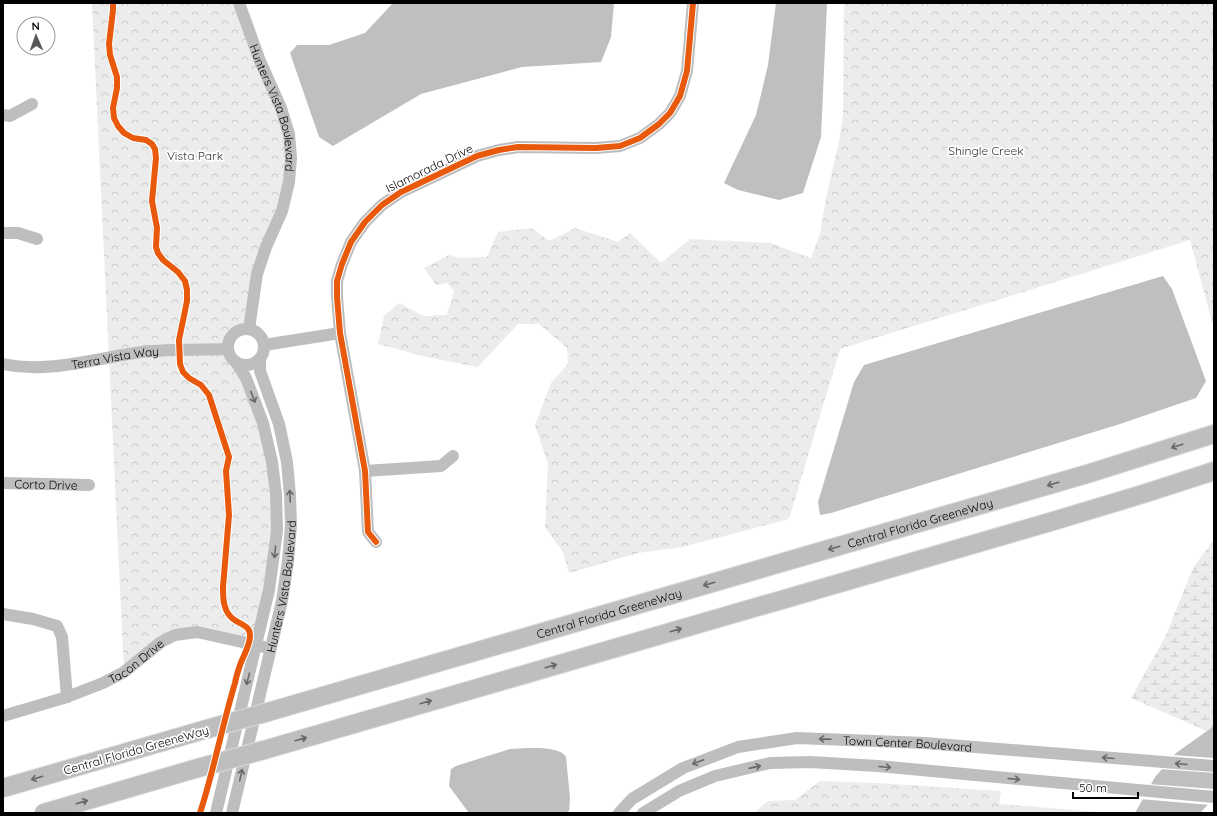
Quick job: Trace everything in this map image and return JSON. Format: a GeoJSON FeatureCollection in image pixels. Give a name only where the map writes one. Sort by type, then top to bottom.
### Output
{"type":"FeatureCollection","features":[{"type":"Feature","properties":{"kind":"highway","name":"Central Florida GreeneWay"},"geometry":{"type":"LineString","coordinates":[[3,788],[1081,476],[1214,434]]}},
{"type":"Feature","properties":{"kind":"highway"},"geometry":{"type":"LineString","coordinates":[[44,813],[1043,524],[1214,471]]}},
{"type":"Feature","properties":{"kind":"street","name":"Hunters Vista Boulevard"},"geometry":{"type":"LineString","coordinates":[[239,3],[260,61],[281,108],[289,134],[291,158],[289,182],[282,211],[266,247],[257,274],[249,329]]}},
{"type":"Feature","properties":{"kind":"street","name":"Islamorada Drive"},"geometry":{"type":"LineString","coordinates":[[376,542],[368,532],[365,471],[340,333],[337,297],[338,281],[342,264],[351,242],[365,222],[382,205],[401,192],[477,156],[518,147],[596,148],[620,146],[640,138],[659,124],[670,113],[680,96],[687,71],[693,3]]}},
{"type":"Feature","properties":{"kind":"street"},"geometry":{"type":"LineString","coordinates":[[3,116],[10,116],[32,104]]}},
{"type":"Feature","properties":{"kind":"street"},"geometry":{"type":"LineString","coordinates":[[3,233],[18,233],[37,240]]}},
{"type":"Feature","properties":{"kind":"street"},"geometry":{"type":"LineString","coordinates":[[243,329],[255,331],[260,335],[264,345],[264,350],[260,359],[249,365],[243,365],[236,362],[231,358],[228,349],[228,343],[231,337],[243,329]]}},
{"type":"Feature","properties":{"kind":"street"},"geometry":{"type":"LineString","coordinates":[[264,345],[340,333]]}},
{"type":"Feature","properties":{"kind":"street","name":"Terra Vista Way"},"geometry":{"type":"LineString","coordinates":[[3,364],[14,367],[54,367],[144,352],[228,349]]}},
{"type":"Feature","properties":{"kind":"street","name":"Hunters Vista Boulevard"},"geometry":{"type":"LineString","coordinates":[[232,813],[282,601],[291,526],[287,462],[279,424],[260,371],[260,359]]}},
{"type":"Feature","properties":{"kind":"street","name":"Hunters Vista Boulevard"},"geometry":{"type":"LineString","coordinates":[[216,813],[269,590],[277,531],[276,494],[272,462],[263,423],[246,378],[236,362]]}},
{"type":"Feature","properties":{"kind":"street"},"geometry":{"type":"LineString","coordinates":[[365,471],[441,466],[453,456]]}},
{"type":"Feature","properties":{"kind":"street","name":"Corto Drive"},"geometry":{"type":"LineString","coordinates":[[3,484],[89,485]]}},
{"type":"Feature","properties":{"kind":"street"},"geometry":{"type":"LineString","coordinates":[[3,614],[33,619],[57,626],[62,637],[67,698]]}},
{"type":"Feature","properties":{"kind":"street","name":"Tacon Drive"},"geometry":{"type":"LineString","coordinates":[[3,716],[67,698],[103,683],[124,672],[161,642],[175,635],[197,632],[270,649]]}},
{"type":"Feature","properties":{"kind":"street","name":"Town Center Boulevard"},"geometry":{"type":"LineString","coordinates":[[619,813],[632,799],[683,768],[738,747],[797,738],[925,742],[1214,766]]}},
{"type":"Feature","properties":{"kind":"street","name":"Town Center Boulevard"},"geometry":{"type":"LineString","coordinates":[[643,813],[679,791],[715,776],[770,764],[810,762],[878,766],[1214,797]]}},
{"type":"Feature","properties":{"kind":"green space","name":"Vista Park"},"geometry":{"type":"Polygon","coordinates":[[[92,3],[239,3],[260,61],[291,158],[266,247],[249,329],[244,329],[235,333],[230,338],[228,346],[231,357],[246,378],[276,494],[257,645],[175,635],[124,672],[92,3]]]}},
{"type":"Feature","properties":{"kind":"green space","name":"Shingle Creek"},"geometry":{"type":"Polygon","coordinates":[[[844,3],[1214,3],[1214,329],[1190,240],[840,349],[789,519],[683,547],[638,553],[569,573],[563,552],[545,527],[548,464],[535,425],[551,383],[568,364],[567,348],[539,324],[518,324],[478,367],[426,357],[378,344],[384,316],[399,303],[424,316],[447,315],[454,291],[447,283],[436,285],[424,268],[449,255],[460,258],[487,257],[498,232],[532,228],[549,241],[575,228],[618,242],[630,233],[661,263],[690,239],[770,243],[811,258],[820,234],[843,115],[844,3]]]}},
{"type":"Feature","properties":{"kind":"green space"},"geometry":{"type":"Polygon","coordinates":[[[1214,540],[1214,726],[1207,731],[1131,698],[1165,637],[1194,566],[1214,540]]]}},
{"type":"Feature","properties":{"kind":"green space"},"geometry":{"type":"Polygon","coordinates":[[[820,781],[1001,791],[999,804],[1111,813],[754,813],[768,801],[795,800],[820,781]]]}},
{"type":"Feature","properties":{"kind":"shaded area"},"geometry":{"type":"Polygon","coordinates":[[[393,3],[614,3],[611,37],[601,62],[522,67],[421,94],[333,146],[319,137],[290,53],[297,45],[329,45],[365,33],[393,3]]]}},
{"type":"Feature","properties":{"kind":"shaded area"},"geometry":{"type":"Polygon","coordinates":[[[776,3],[827,3],[821,137],[803,193],[779,200],[738,190],[724,183],[756,115],[768,65],[776,3]]]}},
{"type":"Feature","properties":{"kind":"shaded area"},"geometry":{"type":"Polygon","coordinates":[[[1163,276],[1172,289],[1206,381],[1196,398],[1120,424],[831,513],[820,515],[818,502],[854,382],[864,365],[1163,276]]]}},
{"type":"Feature","properties":{"kind":"shaded area"},"geometry":{"type":"Polygon","coordinates":[[[1214,726],[1214,798],[1201,812],[1135,813],[1155,777],[1176,753],[1214,726]]]}},
{"type":"Feature","properties":{"kind":"shaded area"},"geometry":{"type":"Polygon","coordinates":[[[543,748],[559,751],[566,757],[570,798],[569,811],[566,813],[469,813],[449,786],[451,769],[456,766],[510,749],[543,748]]]}},
{"type":"Feature","properties":{"kind":"pier"},"geometry":{"type":"Polygon","coordinates":[[[1172,755],[1214,758],[1214,773],[1159,769],[1172,755]]]}},
{"type":"Feature","properties":{"kind":"pier"},"geometry":{"type":"Polygon","coordinates":[[[1148,784],[1214,789],[1214,801],[1211,805],[1139,799],[1148,784]]]}},
{"type":"Feature","properties":{"kind":"cycle path"},"geometry":{"type":"LineString","coordinates":[[113,3],[109,44],[110,55],[117,77],[117,88],[113,108],[114,118],[124,133],[133,138],[146,140],[152,144],[155,149],[156,158],[152,201],[157,228],[156,247],[163,260],[178,272],[185,281],[187,290],[187,301],[179,340],[180,364],[183,372],[189,378],[201,385],[209,395],[229,457],[226,471],[229,515],[223,587],[224,602],[226,610],[230,616],[246,627],[250,632],[249,643],[237,674],[210,781],[200,813]]}},
{"type":"Feature","properties":{"kind":"cycle path"},"geometry":{"type":"LineString","coordinates":[[376,542],[368,532],[365,471],[340,333],[337,281],[351,242],[365,222],[382,205],[401,192],[477,156],[518,147],[596,148],[620,146],[640,138],[659,124],[670,113],[680,96],[687,71],[693,3]]}}]}
